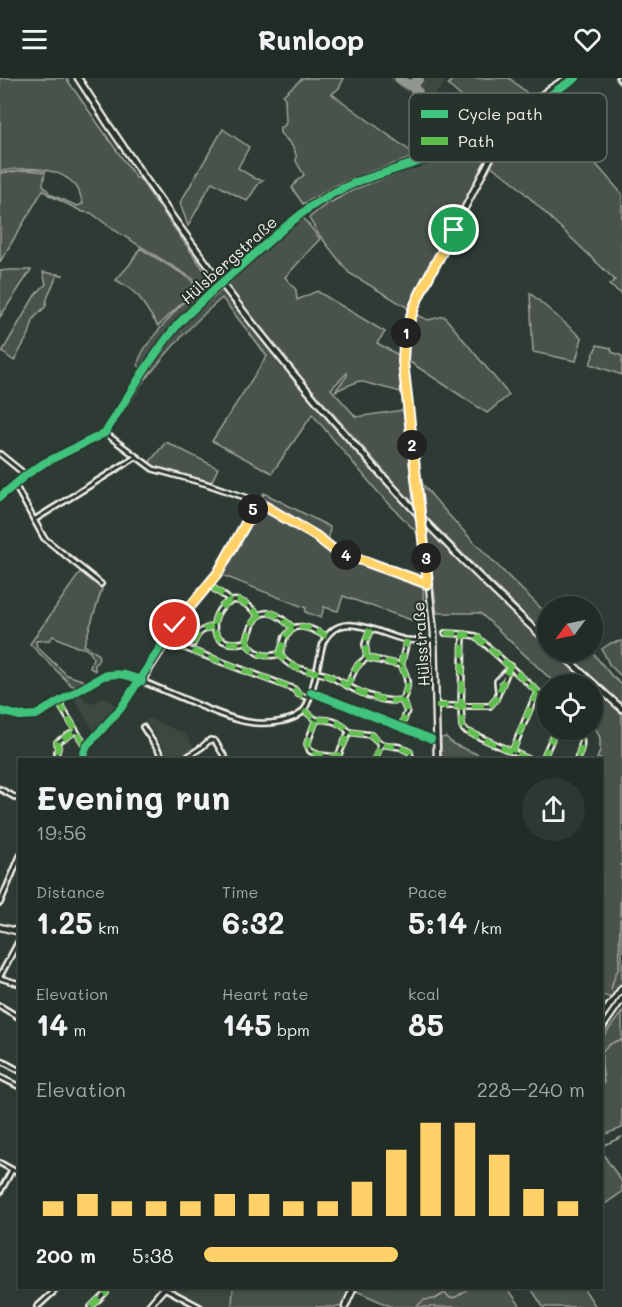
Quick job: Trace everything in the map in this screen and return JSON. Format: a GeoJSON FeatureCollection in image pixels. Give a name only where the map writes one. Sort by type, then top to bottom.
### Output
{"type":"FeatureCollection","features":[{"type":"Feature","properties":{"kind":"street"},"geometry":{"type":"LineString","coordinates":[[78,78],[195,249],[303,385],[371,463],[439,535],[537,631]]}},
{"type":"Feature","properties":{"kind":"street","name":"Hülsstraße"},"geometry":{"type":"LineString","coordinates":[[544,93],[568,78]]}},
{"type":"Feature","properties":{"kind":"street"},"geometry":{"type":"LineString","coordinates":[[619,78],[622,82]]}},
{"type":"Feature","properties":{"kind":"street","name":"Hülsbergstraße"},"geometry":{"type":"LineString","coordinates":[[105,433],[166,338],[238,268],[302,213],[335,192],[372,176],[416,162]]}},
{"type":"Feature","properties":{"kind":"street","name":"Hülsstraße"},"geometry":{"type":"LineString","coordinates":[[437,758],[434,626],[403,361],[404,338],[411,312],[489,162]]}},
{"type":"Feature","properties":{"kind":"street"},"geometry":{"type":"LineString","coordinates":[[0,497],[26,475],[44,464],[105,433],[153,469],[256,501],[316,536],[334,550],[428,584]]}},
{"type":"Feature","properties":{"kind":"street"},"geometry":{"type":"LineString","coordinates":[[0,454],[26,475]]}},
{"type":"Feature","properties":{"kind":"street"},"geometry":{"type":"LineString","coordinates":[[34,520],[136,457]]}},
{"type":"Feature","properties":{"kind":"street"},"geometry":{"type":"LineString","coordinates":[[15,485],[44,538],[101,584]]}},
{"type":"Feature","properties":{"kind":"street"},"geometry":{"type":"LineString","coordinates":[[175,625],[218,573],[256,501]]}},
{"type":"Feature","properties":{"kind":"street"},"geometry":{"type":"LineString","coordinates":[[213,588],[230,601]]}},
{"type":"Feature","properties":{"kind":"street"},"geometry":{"type":"LineString","coordinates":[[246,642],[234,644],[224,641],[215,634],[213,627],[220,608],[225,603],[237,600],[259,615]]}},
{"type":"Feature","properties":{"kind":"street"},"geometry":{"type":"LineString","coordinates":[[246,642],[253,623],[263,613],[279,616],[292,628]]}},
{"type":"Feature","properties":{"kind":"street"},"geometry":{"type":"LineString","coordinates":[[0,711],[20,716],[44,712],[104,676],[112,674],[128,675],[215,712],[246,722],[268,723],[292,719],[304,710],[323,644],[331,630],[345,624],[353,624],[407,640],[434,640]]}},
{"type":"Feature","properties":{"kind":"street"},"geometry":{"type":"LineString","coordinates":[[327,636],[305,626],[292,628],[285,638],[280,654],[290,665],[329,676],[356,690],[395,701],[402,699],[408,684],[407,675],[401,665],[407,640]]}},
{"type":"Feature","properties":{"kind":"street"},"geometry":{"type":"LineString","coordinates":[[193,644],[197,634],[213,627]]}},
{"type":"Feature","properties":{"kind":"street"},"geometry":{"type":"LineString","coordinates":[[367,658],[365,644],[370,629]]}},
{"type":"Feature","properties":{"kind":"street"},"geometry":{"type":"LineString","coordinates":[[445,633],[476,636],[537,691]]}},
{"type":"Feature","properties":{"kind":"street"},"geometry":{"type":"LineString","coordinates":[[463,634],[461,707],[464,730],[526,758]]}},
{"type":"Feature","properties":{"kind":"street"},"geometry":{"type":"LineString","coordinates":[[246,642],[256,653],[268,657],[280,654]]}},
{"type":"Feature","properties":{"kind":"street"},"geometry":{"type":"LineString","coordinates":[[142,681],[164,647],[174,644],[294,689],[298,694],[309,698]]}},
{"type":"Feature","properties":{"kind":"street"},"geometry":{"type":"LineString","coordinates":[[348,686],[359,662],[367,658],[401,665]]}},
{"type":"Feature","properties":{"kind":"street"},"geometry":{"type":"LineString","coordinates":[[570,662],[622,709]]}},
{"type":"Feature","properties":{"kind":"street"},"geometry":{"type":"LineString","coordinates":[[436,706],[490,706],[510,666]]}},
{"type":"Feature","properties":{"kind":"street"},"geometry":{"type":"LineString","coordinates":[[512,752],[537,695]]}},
{"type":"Feature","properties":{"kind":"street"},"geometry":{"type":"LineString","coordinates":[[402,699],[407,711],[402,725]]}},
{"type":"Feature","properties":{"kind":"street"},"geometry":{"type":"LineString","coordinates":[[59,703],[86,747]]}},
{"type":"Feature","properties":{"kind":"street"},"geometry":{"type":"LineString","coordinates":[[304,710],[316,720],[332,721],[344,726],[349,732],[371,735],[381,744],[400,747],[410,752],[411,758]]}},
{"type":"Feature","properties":{"kind":"street"},"geometry":{"type":"LineString","coordinates":[[316,720],[307,744],[310,751],[319,755],[337,757],[349,732]]}},
{"type":"Feature","properties":{"kind":"street"},"geometry":{"type":"LineString","coordinates":[[143,728],[163,758]]}},
{"type":"Feature","properties":{"kind":"street"},"geometry":{"type":"LineString","coordinates":[[55,758],[57,742],[76,731]]}},
{"type":"Feature","properties":{"kind":"street"},"geometry":{"type":"LineString","coordinates":[[185,758],[210,740],[215,741],[225,758]]}},
{"type":"Feature","properties":{"kind":"street"},"geometry":{"type":"LineString","coordinates":[[543,758],[551,740]]}},
{"type":"Feature","properties":{"kind":"street"},"geometry":{"type":"LineString","coordinates":[[577,758],[582,740]]}},
{"type":"Feature","properties":{"kind":"street"},"geometry":{"type":"LineString","coordinates":[[375,758],[381,744]]}},
{"type":"Feature","properties":{"kind":"street"},"geometry":{"type":"LineString","coordinates":[[0,789],[18,799]]}},
{"type":"Feature","properties":{"kind":"street"},"geometry":{"type":"LineString","coordinates":[[0,903],[18,861]]}},
{"type":"Feature","properties":{"kind":"street"},"geometry":{"type":"LineString","coordinates":[[0,887],[6,889]]}},
{"type":"Feature","properties":{"kind":"street"},"geometry":{"type":"LineString","coordinates":[[0,927],[18,932]]}},
{"type":"Feature","properties":{"kind":"street"},"geometry":{"type":"LineString","coordinates":[[18,943],[0,977],[18,983]]}},
{"type":"Feature","properties":{"kind":"street"},"geometry":{"type":"LineString","coordinates":[[603,1015],[622,988]]}},
{"type":"Feature","properties":{"kind":"street"},"geometry":{"type":"LineString","coordinates":[[603,1027],[620,1006],[622,999]]}},
{"type":"Feature","properties":{"kind":"street"},"geometry":{"type":"LineString","coordinates":[[613,1000],[620,1006]]}},
{"type":"Feature","properties":{"kind":"street"},"geometry":{"type":"LineString","coordinates":[[0,1006],[18,1017]]}},
{"type":"Feature","properties":{"kind":"street"},"geometry":{"type":"LineString","coordinates":[[0,1060],[18,1070]]}},
{"type":"Feature","properties":{"kind":"street"},"geometry":{"type":"LineString","coordinates":[[0,1077],[18,1086]]}},
{"type":"Feature","properties":{"kind":"street"},"geometry":{"type":"LineString","coordinates":[[0,1163],[18,1173]]}},
{"type":"Feature","properties":{"kind":"street"},"geometry":{"type":"LineString","coordinates":[[0,1192],[12,1170]]}},
{"type":"Feature","properties":{"kind":"street"},"geometry":{"type":"LineString","coordinates":[[37,1307],[57,1289]]}},
{"type":"Feature","properties":{"kind":"street"},"geometry":{"type":"LineString","coordinates":[[91,1307],[106,1292],[106,1289]]}},
{"type":"Feature","properties":{"kind":"street"},"geometry":{"type":"LineString","coordinates":[[148,1307],[162,1289]]}},
{"type":"Feature","properties":{"kind":"street"},"geometry":{"type":"LineString","coordinates":[[168,1289],[200,1307]]}},
{"type":"Feature","properties":{"kind":"street"},"geometry":{"type":"LineString","coordinates":[[345,1307],[353,1289]]}},
{"type":"Feature","properties":{"kind":"shaded area"},"geometry":{"type":"Polygon","coordinates":[[[0,78],[66,78],[213,283],[164,336],[142,368],[138,365],[145,348],[193,291],[195,281],[91,213],[83,212],[49,195],[43,190],[0,262],[0,173],[28,170],[45,172],[43,185],[50,194],[77,206],[83,204],[76,186],[60,174],[30,168],[0,171],[0,78]]]}},
{"type":"Feature","properties":{"kind":"shaded area"},"geometry":{"type":"Polygon","coordinates":[[[303,78],[344,78],[339,88],[332,94],[409,150],[409,159],[337,185],[303,204],[292,188],[304,175],[296,161],[294,149],[280,133],[280,127],[286,122],[283,95],[303,78]]]}},
{"type":"Feature","properties":{"kind":"shaded area"},"geometry":{"type":"Polygon","coordinates":[[[389,78],[449,78],[436,93],[409,95],[389,78]]]}},
{"type":"Feature","properties":{"kind":"shaded area"},"geometry":{"type":"Polygon","coordinates":[[[453,78],[509,78],[526,93],[457,93],[448,85],[453,78]]]}},
{"type":"Feature","properties":{"kind":"shaded area"},"geometry":{"type":"Polygon","coordinates":[[[223,129],[249,147],[238,168],[256,179],[263,180],[247,201],[212,182],[188,226],[180,203],[223,129]]]}},
{"type":"Feature","properties":{"kind":"shaded area"},"geometry":{"type":"Polygon","coordinates":[[[429,162],[485,162],[408,308],[349,273],[309,218],[324,206],[355,189],[429,162]]]}},
{"type":"Feature","properties":{"kind":"shaded area"},"geometry":{"type":"Polygon","coordinates":[[[493,162],[594,162],[622,194],[622,294],[609,285],[615,280],[511,180],[491,166],[493,162]]]}},
{"type":"Feature","properties":{"kind":"shaded area"},"geometry":{"type":"Polygon","coordinates":[[[302,213],[320,239],[285,277],[296,290],[297,300],[317,291],[385,332],[377,343],[400,356],[401,392],[359,381],[335,391],[347,373],[331,389],[356,417],[403,410],[416,507],[306,383],[227,285],[302,213]]]}},
{"type":"Feature","properties":{"kind":"shaded area"},"geometry":{"type":"Polygon","coordinates":[[[140,248],[193,282],[185,299],[158,326],[139,297],[116,280],[140,248]]]}},
{"type":"Feature","properties":{"kind":"shaded area"},"geometry":{"type":"Polygon","coordinates":[[[31,270],[0,317],[0,271],[31,270]]]}},
{"type":"Feature","properties":{"kind":"shaded area"},"geometry":{"type":"Polygon","coordinates":[[[43,272],[64,275],[57,275],[46,306],[34,318],[29,334],[14,361],[2,352],[35,295],[46,284],[43,272]]]}},
{"type":"Feature","properties":{"kind":"shaded area"},"geometry":{"type":"Polygon","coordinates":[[[222,290],[296,383],[418,518],[420,536],[377,491],[312,414],[272,473],[212,441],[267,356],[222,298],[188,330],[141,384],[186,321],[222,290]]]}},
{"type":"Feature","properties":{"kind":"shaded area"},"geometry":{"type":"Polygon","coordinates":[[[530,293],[582,338],[576,361],[533,352],[530,293]]]}},
{"type":"Feature","properties":{"kind":"shaded area"},"geometry":{"type":"Polygon","coordinates":[[[416,315],[428,320],[444,316],[509,395],[487,413],[407,360],[409,337],[416,315]]]}},
{"type":"Feature","properties":{"kind":"shaded area"},"geometry":{"type":"Polygon","coordinates":[[[597,345],[611,348],[612,352],[622,356],[622,375],[590,364],[597,345]]]}},
{"type":"Feature","properties":{"kind":"shaded area"},"geometry":{"type":"Polygon","coordinates":[[[166,442],[218,468],[211,483],[148,464],[166,442]]]}},
{"type":"Feature","properties":{"kind":"shaded area"},"geometry":{"type":"Polygon","coordinates":[[[420,481],[465,533],[537,604],[537,627],[425,516],[420,481]]]}},
{"type":"Feature","properties":{"kind":"shaded area"},"geometry":{"type":"Polygon","coordinates":[[[264,493],[330,527],[328,544],[339,554],[423,584],[424,622],[414,621],[343,596],[338,611],[324,607],[321,618],[305,612],[306,608],[219,574],[264,493]]]}},
{"type":"Feature","properties":{"kind":"shaded area"},"geometry":{"type":"Polygon","coordinates":[[[426,527],[537,636],[537,662],[565,662],[579,674],[545,674],[480,613],[437,613],[426,527]]]}},
{"type":"Feature","properties":{"kind":"shaded area"},"geometry":{"type":"Polygon","coordinates":[[[81,571],[102,589],[84,645],[98,654],[99,659],[95,665],[95,671],[90,668],[93,658],[84,648],[53,636],[50,640],[36,641],[37,647],[67,675],[85,681],[76,687],[71,685],[30,644],[81,571]]]}},
{"type":"Feature","properties":{"kind":"shaded area"},"geometry":{"type":"Polygon","coordinates":[[[622,641],[622,677],[609,664],[603,651],[603,648],[611,643],[622,641]]]}},
{"type":"Feature","properties":{"kind":"shaded area"},"geometry":{"type":"Polygon","coordinates":[[[575,662],[600,662],[622,685],[622,704],[603,687],[603,674],[589,674],[575,662]]]}},
{"type":"Feature","properties":{"kind":"shaded area"},"geometry":{"type":"Polygon","coordinates":[[[82,695],[87,703],[90,701],[92,704],[104,697],[119,708],[96,734],[74,699],[82,695]]]}},
{"type":"Feature","properties":{"kind":"shaded area"},"geometry":{"type":"Polygon","coordinates":[[[603,696],[622,712],[622,984],[612,998],[603,995],[603,758],[597,758],[600,740],[603,740],[603,696]]]}},
{"type":"Feature","properties":{"kind":"shaded area"},"geometry":{"type":"Polygon","coordinates":[[[149,719],[186,734],[195,749],[181,758],[169,758],[146,721],[149,719]]]}},
{"type":"Feature","properties":{"kind":"shaded area"},"geometry":{"type":"Polygon","coordinates":[[[446,737],[453,744],[487,758],[441,756],[441,738],[446,737]]]}},
{"type":"Feature","properties":{"kind":"shaded area"},"geometry":{"type":"Polygon","coordinates":[[[622,1012],[622,1128],[606,1134],[603,1133],[603,1037],[622,1012]]]}},
{"type":"Feature","properties":{"kind":"shaded area"},"geometry":{"type":"Polygon","coordinates":[[[603,1154],[622,1182],[622,1192],[603,1205],[603,1154]]]}},
{"type":"Feature","properties":{"kind":"shaded area"},"geometry":{"type":"Polygon","coordinates":[[[173,1289],[233,1289],[232,1307],[206,1307],[173,1289]]]}},
{"type":"Feature","properties":{"kind":"shaded area"},"geometry":{"type":"Polygon","coordinates":[[[233,1289],[352,1289],[343,1307],[232,1307],[233,1289]]]}},
{"type":"Feature","properties":{"kind":"shaded area"},"geometry":{"type":"Polygon","coordinates":[[[352,1289],[508,1289],[521,1307],[392,1307],[352,1289]]]}},
{"type":"Feature","properties":{"kind":"shaded area"},"geometry":{"type":"Polygon","coordinates":[[[584,1289],[596,1307],[543,1307],[532,1290],[584,1289]]]}},
{"type":"Feature","properties":{"kind":"waterway"},"geometry":{"type":"LineString","coordinates":[[620,916],[622,852]]}},
{"type":"Feature","properties":{"kind":"waterway"},"geometry":{"type":"LineString","coordinates":[[611,989],[619,968],[620,919]]}},
{"type":"Feature","properties":{"kind":"waterway"},"geometry":{"type":"LineString","coordinates":[[603,1051],[610,1044],[622,1040]]}},
{"type":"Feature","properties":{"kind":"waterway"},"geometry":{"type":"LineString","coordinates":[[603,1074],[603,1085]]}},
{"type":"Feature","properties":{"kind":"waterway"},"geometry":{"type":"LineString","coordinates":[[603,1124],[603,1144]]}},
{"type":"Feature","properties":{"kind":"waterway"},"geometry":{"type":"LineString","coordinates":[[603,1146],[622,1137]]}},
{"type":"Feature","properties":{"kind":"waterway"},"geometry":{"type":"LineString","coordinates":[[416,1307],[424,1300],[435,1299],[445,1293],[450,1298],[456,1297],[468,1289]]}},
{"type":"Feature","properties":{"kind":"taxiway"},"geometry":{"type":"LineString","coordinates":[[399,78],[408,85],[414,84]]}},
{"type":"Feature","properties":{"kind":"taxiway"},"geometry":{"type":"LineString","coordinates":[[418,92],[413,86],[419,78]]}},
{"type":"Feature","properties":{"kind":"marked path"},"geometry":{"type":"LineString","coordinates":[[213,588],[230,601]]}},
{"type":"Feature","properties":{"kind":"marked path"},"geometry":{"type":"LineString","coordinates":[[327,636],[306,627],[293,628],[273,614],[259,615],[239,601],[230,601],[223,606],[214,623],[215,632],[220,639],[230,643],[246,642],[253,650],[261,654],[269,656],[280,654],[284,660],[295,667],[327,675],[348,686]]}},
{"type":"Feature","properties":{"kind":"marked path"},"geometry":{"type":"LineString","coordinates":[[246,642],[253,623],[259,615]]}},
{"type":"Feature","properties":{"kind":"marked path"},"geometry":{"type":"LineString","coordinates":[[193,644],[200,632],[213,627]]}},
{"type":"Feature","properties":{"kind":"marked path"},"geometry":{"type":"LineString","coordinates":[[280,654],[285,637],[293,628]]}},
{"type":"Feature","properties":{"kind":"marked path"},"geometry":{"type":"LineString","coordinates":[[367,658],[365,644],[370,629]]}},
{"type":"Feature","properties":{"kind":"marked path"},"geometry":{"type":"LineString","coordinates":[[445,633],[463,634]]}},
{"type":"Feature","properties":{"kind":"marked path"},"geometry":{"type":"LineString","coordinates":[[526,758],[464,730],[461,707],[463,634],[476,636],[537,691]]}},
{"type":"Feature","properties":{"kind":"marked path"},"geometry":{"type":"LineString","coordinates":[[401,665],[407,640]]}},
{"type":"Feature","properties":{"kind":"marked path"},"geometry":{"type":"LineString","coordinates":[[161,652],[164,647],[174,644],[294,689],[298,694],[309,698]]}},
{"type":"Feature","properties":{"kind":"marked path"},"geometry":{"type":"LineString","coordinates":[[367,658],[401,665],[407,682],[402,700],[374,698],[348,686],[357,667],[367,658]]}},
{"type":"Feature","properties":{"kind":"marked path"},"geometry":{"type":"LineString","coordinates":[[436,706],[490,706],[496,699],[510,666]]}},
{"type":"Feature","properties":{"kind":"marked path"},"geometry":{"type":"LineString","coordinates":[[512,752],[537,696]]}},
{"type":"Feature","properties":{"kind":"marked path"},"geometry":{"type":"LineString","coordinates":[[402,700],[407,711],[402,725]]}},
{"type":"Feature","properties":{"kind":"marked path"},"geometry":{"type":"LineString","coordinates":[[59,703],[86,747]]}},
{"type":"Feature","properties":{"kind":"marked path"},"geometry":{"type":"LineString","coordinates":[[304,710],[316,720],[334,722],[349,732],[371,735],[381,744],[400,747],[410,752],[411,758]]}},
{"type":"Feature","properties":{"kind":"marked path"},"geometry":{"type":"LineString","coordinates":[[316,720],[307,744],[310,751],[319,755],[337,757],[349,732]]}},
{"type":"Feature","properties":{"kind":"marked path"},"geometry":{"type":"LineString","coordinates":[[57,753],[57,742],[76,731]]}},
{"type":"Feature","properties":{"kind":"marked path"},"geometry":{"type":"LineString","coordinates":[[543,758],[551,740]]}},
{"type":"Feature","properties":{"kind":"marked path"},"geometry":{"type":"LineString","coordinates":[[577,758],[581,740]]}},
{"type":"Feature","properties":{"kind":"marked path"},"geometry":{"type":"LineString","coordinates":[[375,758],[381,744]]}},
{"type":"Feature","properties":{"kind":"marked path"},"geometry":{"type":"LineString","coordinates":[[91,1307],[106,1292],[106,1289]]}},
{"type":"Feature","properties":{"kind":"cycle path"},"geometry":{"type":"LineString","coordinates":[[554,93],[576,78]]}},
{"type":"Feature","properties":{"kind":"cycle path"},"geometry":{"type":"LineString","coordinates":[[0,497],[44,463],[105,433],[143,372],[179,323],[285,227],[310,207],[335,192],[359,181],[418,162]]}},
{"type":"Feature","properties":{"kind":"cycle path"},"geometry":{"type":"LineString","coordinates":[[82,758],[86,747],[121,708],[175,625]]}},
{"type":"Feature","properties":{"kind":"cycle path"},"geometry":{"type":"LineString","coordinates":[[0,711],[20,716],[36,715],[103,676],[123,675],[142,681]]}},
{"type":"Feature","properties":{"kind":"cycle path"},"geometry":{"type":"LineString","coordinates":[[311,692],[431,739]]}},
{"type":"Feature","properties":{"kind":"route"},"geometry":{"type":"LineString","coordinates":[[175,625],[218,573],[256,501],[316,536],[334,550],[428,584],[403,349],[411,312],[454,230]]}}]}
